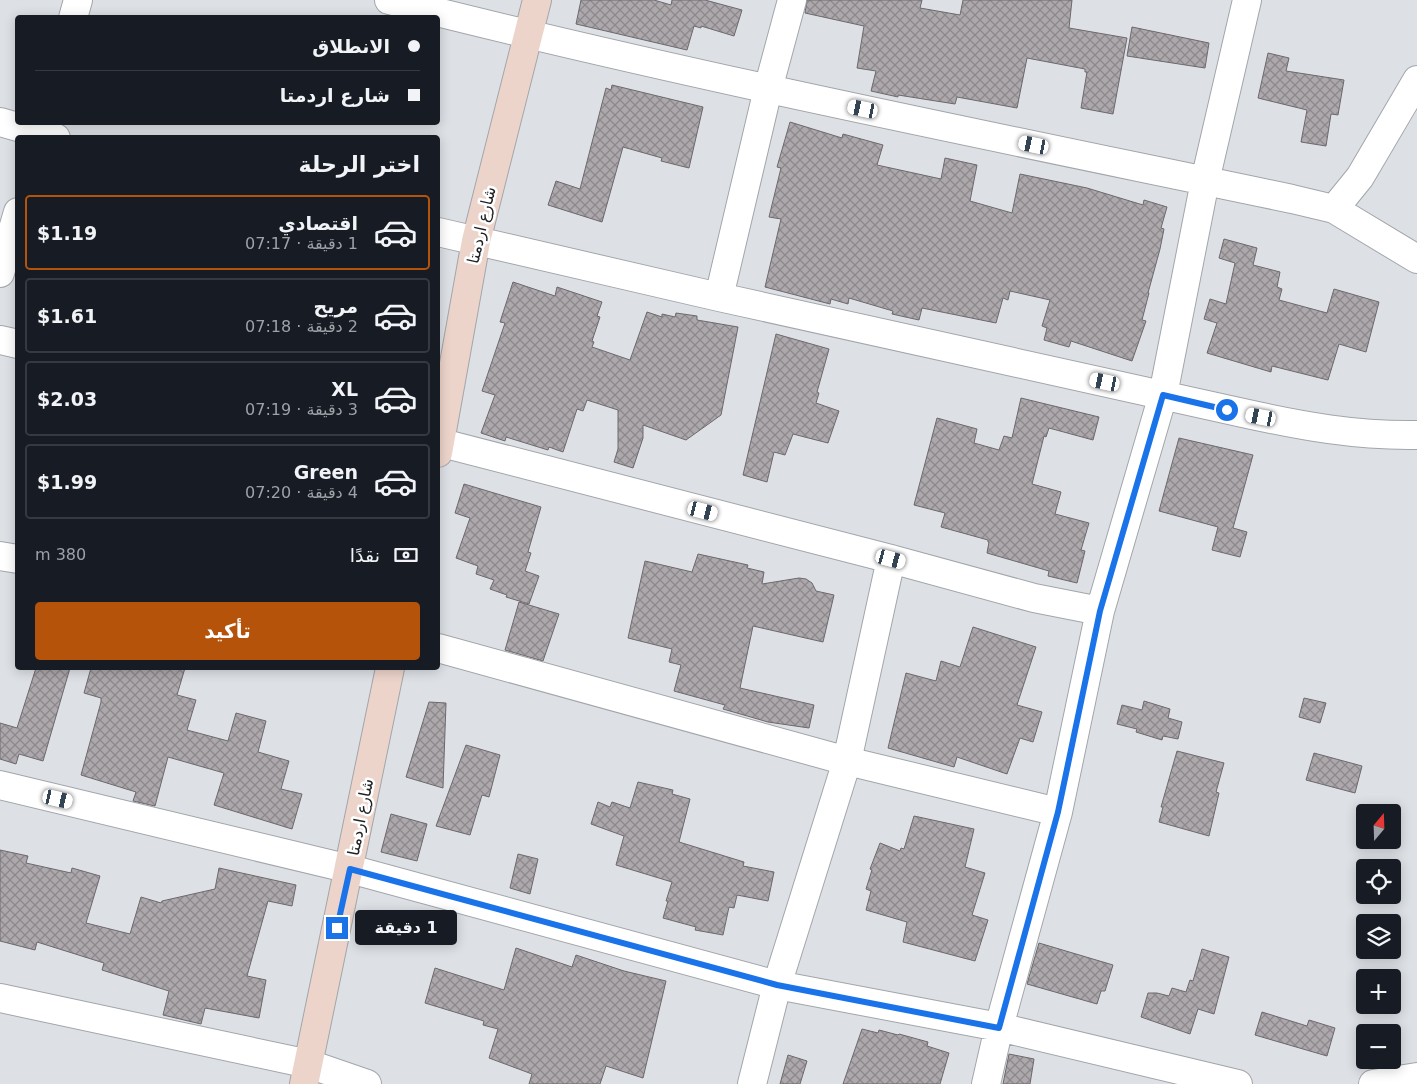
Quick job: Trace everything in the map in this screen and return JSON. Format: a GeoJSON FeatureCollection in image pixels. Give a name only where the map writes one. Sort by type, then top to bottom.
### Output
{"type":"FeatureCollection","features":[{"type":"Feature","properties":{"kind":"main road","name":"شارع اردمتا"},"geometry":{"type":"LineString","coordinates":[[440,435],[476,241],[537,0]]}},
{"type":"Feature","properties":{"kind":"main road","name":"شارع اردمتا"},"geometry":{"type":"LineString","coordinates":[[306,1074],[350,869],[390,670]]}},
{"type":"Feature","properties":{"kind":"street"},"geometry":{"type":"LineString","coordinates":[[74,15],[78,0]]}},
{"type":"Feature","properties":{"kind":"street"},"geometry":{"type":"LineString","coordinates":[[390,0],[528,35],[768,89],[1334,209],[1417,259]]}},
{"type":"Feature","properties":{"kind":"street"},"geometry":{"type":"LineString","coordinates":[[719,297],[768,89],[792,0]]}},
{"type":"Feature","properties":{"kind":"street"},"geometry":{"type":"LineString","coordinates":[[986,1084],[999,1028],[1058,812],[1100,611],[1163,395],[1205,181],[1247,0]]}},
{"type":"Feature","properties":{"kind":"street"},"geometry":{"type":"LineString","coordinates":[[1334,209],[1360,177],[1417,80]]}},
{"type":"Feature","properties":{"kind":"street"},"geometry":{"type":"LineString","coordinates":[[0,122],[45,133]]}},
{"type":"Feature","properties":{"kind":"street"},"geometry":{"type":"LineString","coordinates":[[0,273],[15,222]]}},
{"type":"Feature","properties":{"kind":"street"},"geometry":{"type":"LineString","coordinates":[[440,232],[719,297],[1315,428],[1382,436],[1417,435]]}},
{"type":"Feature","properties":{"kind":"street"},"geometry":{"type":"LineString","coordinates":[[0,340],[15,343]]}},
{"type":"Feature","properties":{"kind":"street"},"geometry":{"type":"LineString","coordinates":[[440,446],[891,559],[1034,598],[1100,611]]}},
{"type":"Feature","properties":{"kind":"street"},"geometry":{"type":"LineString","coordinates":[[0,556],[15,558]]}},
{"type":"Feature","properties":{"kind":"street"},"geometry":{"type":"LineString","coordinates":[[752,1084],[777,985],[847,761],[891,559]]}},
{"type":"Feature","properties":{"kind":"street"},"geometry":{"type":"LineString","coordinates":[[440,649],[847,761],[1058,812]]}},
{"type":"Feature","properties":{"kind":"street"},"geometry":{"type":"LineString","coordinates":[[0,785],[350,869],[777,985],[999,1028],[1238,1084]]}},
{"type":"Feature","properties":{"kind":"street"},"geometry":{"type":"LineString","coordinates":[[0,998],[306,1074],[367,1084]]}},
{"type":"Feature","properties":{"kind":"street"},"geometry":{"type":"LineString","coordinates":[[1373,1084],[1417,1077]]}},
{"type":"Feature","properties":{"kind":"building"},"geometry":{"type":"Polygon","coordinates":[[[581,0],[654,0],[671,5],[672,0],[705,0],[742,10],[734,36],[701,26],[701,28],[694,26],[687,50],[576,24],[581,0]]]}},
{"type":"Feature","properties":{"kind":"building"},"geometry":{"type":"Polygon","coordinates":[[[807,0],[922,0],[920,8],[960,15],[963,0],[1072,0],[1069,28],[1127,38],[1113,114],[1081,108],[1087,72],[1085,72],[1085,69],[1027,58],[1017,108],[957,97],[955,104],[898,95],[898,97],[871,91],[876,71],[857,68],[864,26],[805,13],[807,0]]]}},
{"type":"Feature","properties":{"kind":"building"},"geometry":{"type":"Polygon","coordinates":[[[1132,27],[1209,43],[1205,68],[1127,56],[1132,27]]]}},
{"type":"Feature","properties":{"kind":"building"},"geometry":{"type":"Polygon","coordinates":[[[1268,53],[1289,58],[1286,71],[1344,80],[1338,115],[1331,114],[1326,146],[1301,142],[1307,110],[1258,98],[1268,53]]]}},
{"type":"Feature","properties":{"kind":"building"},"geometry":{"type":"Polygon","coordinates":[[[612,85],[703,107],[689,168],[661,161],[662,158],[623,147],[602,222],[548,205],[556,181],[580,189],[606,88],[611,90],[612,85]]]}},
{"type":"Feature","properties":{"kind":"building"},"geometry":{"type":"Polygon","coordinates":[[[790,122],[842,138],[843,134],[883,145],[877,165],[941,179],[945,158],[977,165],[970,201],[1012,213],[1020,174],[1087,188],[1143,205],[1144,200],[1167,207],[1161,228],[1164,229],[1160,249],[1142,320],[1146,321],[1132,361],[1071,341],[1069,347],[1044,340],[1047,328],[1042,326],[1050,300],[1010,291],[1008,300],[1003,298],[996,323],[922,308],[919,320],[892,314],[893,311],[849,298],[848,304],[831,299],[830,304],[765,287],[781,219],[769,217],[781,168],[777,167],[790,122]]]}},
{"type":"Feature","properties":{"kind":"building"},"geometry":{"type":"Polygon","coordinates":[[[1224,239],[1257,248],[1253,265],[1280,272],[1277,287],[1282,289],[1279,300],[1327,313],[1334,289],[1379,302],[1366,352],[1339,344],[1328,380],[1272,366],[1271,372],[1207,353],[1217,323],[1204,319],[1210,299],[1226,304],[1235,263],[1219,258],[1224,239]]]}},
{"type":"Feature","properties":{"kind":"building"},"geometry":{"type":"Polygon","coordinates":[[[513,282],[555,296],[557,287],[602,302],[597,316],[600,317],[592,341],[594,342],[592,347],[630,360],[647,312],[662,317],[662,314],[675,317],[676,313],[697,316],[697,320],[738,327],[721,415],[686,440],[643,425],[643,438],[633,468],[614,462],[618,449],[618,410],[587,400],[583,411],[577,409],[563,452],[549,447],[548,450],[506,437],[505,441],[481,433],[495,395],[482,391],[505,323],[500,322],[513,282]]]}},
{"type":"Feature","properties":{"kind":"building"},"geometry":{"type":"Polygon","coordinates":[[[776,334],[829,349],[817,392],[819,393],[816,403],[839,411],[828,443],[793,434],[785,455],[774,452],[767,482],[743,475],[776,334]]]}},
{"type":"Feature","properties":{"kind":"building"},"geometry":{"type":"Polygon","coordinates":[[[1021,398],[1099,417],[1093,440],[1049,428],[1046,437],[1044,436],[1032,484],[1061,492],[1055,514],[1089,523],[1081,550],[1085,551],[1077,583],[1048,576],[1049,571],[987,553],[988,540],[941,527],[945,513],[914,505],[937,418],[977,429],[974,443],[999,450],[1004,436],[1012,438],[1021,398]]]}},
{"type":"Feature","properties":{"kind":"building"},"geometry":{"type":"Polygon","coordinates":[[[1179,438],[1253,455],[1233,528],[1247,532],[1240,557],[1212,550],[1218,527],[1159,511],[1179,438]]]}},
{"type":"Feature","properties":{"kind":"building"},"geometry":{"type":"Polygon","coordinates":[[[464,484],[541,507],[528,552],[531,553],[525,571],[539,576],[529,604],[506,597],[507,595],[490,589],[494,580],[476,574],[478,566],[456,558],[470,518],[455,513],[464,484]]]}},
{"type":"Feature","properties":{"kind":"building"},"geometry":{"type":"Polygon","coordinates":[[[698,554],[748,565],[747,568],[764,572],[762,584],[799,578],[806,579],[812,583],[816,591],[834,595],[823,642],[753,626],[740,688],[814,705],[809,728],[768,722],[723,709],[725,705],[674,691],[681,665],[669,662],[672,649],[628,638],[645,561],[692,572],[698,554]]]}},
{"type":"Feature","properties":{"kind":"building"},"geometry":{"type":"Polygon","coordinates":[[[519,602],[559,614],[543,661],[505,650],[519,602]]]}},
{"type":"Feature","properties":{"kind":"building"},"geometry":{"type":"Polygon","coordinates":[[[973,627],[1036,647],[1017,705],[1042,712],[1033,742],[1020,738],[1007,774],[957,757],[954,767],[888,748],[906,673],[936,681],[941,661],[960,667],[973,627]]]}},
{"type":"Feature","properties":{"kind":"building"},"geometry":{"type":"Polygon","coordinates":[[[35,670],[69,670],[43,761],[19,754],[16,764],[0,759],[0,723],[17,728],[35,670]]]}},
{"type":"Feature","properties":{"kind":"building"},"geometry":{"type":"Polygon","coordinates":[[[90,670],[184,670],[177,695],[196,700],[187,730],[228,741],[236,713],[266,721],[258,752],[289,761],[281,789],[302,794],[292,829],[214,805],[224,773],[168,757],[155,806],[133,801],[136,792],[81,775],[101,702],[101,698],[84,693],[90,670]]]}},
{"type":"Feature","properties":{"kind":"building"},"geometry":{"type":"Polygon","coordinates":[[[1304,698],[1326,703],[1320,723],[1299,717],[1304,698]]]}},
{"type":"Feature","properties":{"kind":"building"},"geometry":{"type":"Polygon","coordinates":[[[1144,701],[1170,709],[1168,718],[1182,722],[1178,739],[1163,736],[1162,740],[1136,732],[1137,729],[1117,724],[1122,705],[1142,710],[1144,701]]]}},
{"type":"Feature","properties":{"kind":"building"},"geometry":{"type":"Polygon","coordinates":[[[429,702],[446,703],[443,788],[406,777],[429,702]]]}},
{"type":"Feature","properties":{"kind":"building"},"geometry":{"type":"Polygon","coordinates":[[[466,745],[500,755],[489,797],[482,795],[470,835],[436,826],[466,745]]]}},
{"type":"Feature","properties":{"kind":"building"},"geometry":{"type":"Polygon","coordinates":[[[1177,751],[1224,763],[1216,792],[1219,793],[1209,836],[1159,822],[1163,807],[1161,807],[1177,751]]]}},
{"type":"Feature","properties":{"kind":"building"},"geometry":{"type":"Polygon","coordinates":[[[1314,753],[1362,766],[1355,793],[1306,780],[1314,753]]]}},
{"type":"Feature","properties":{"kind":"building"},"geometry":{"type":"Polygon","coordinates":[[[638,782],[673,790],[672,794],[690,799],[679,842],[744,862],[743,866],[774,872],[768,901],[737,895],[734,908],[729,907],[723,935],[695,930],[696,927],[663,918],[672,882],[616,865],[624,836],[591,824],[598,802],[610,807],[612,802],[630,808],[638,782]]]}},
{"type":"Feature","properties":{"kind":"building"},"geometry":{"type":"Polygon","coordinates":[[[391,814],[427,824],[417,861],[381,852],[391,814]]]}},
{"type":"Feature","properties":{"kind":"building"},"geometry":{"type":"Polygon","coordinates":[[[914,816],[974,829],[965,867],[985,873],[972,915],[988,920],[975,961],[903,942],[907,922],[866,910],[871,891],[866,889],[872,870],[870,869],[880,843],[900,851],[901,848],[904,849],[914,816]]]}},
{"type":"Feature","properties":{"kind":"building"},"geometry":{"type":"Polygon","coordinates":[[[0,850],[28,856],[26,863],[71,873],[72,868],[100,876],[86,923],[130,934],[141,897],[161,903],[162,901],[215,889],[219,868],[296,885],[292,906],[268,901],[247,976],[266,980],[259,1018],[205,1008],[201,1024],[163,1015],[169,991],[102,970],[104,963],[37,942],[35,950],[0,941],[0,850]]]}},
{"type":"Feature","properties":{"kind":"building"},"geometry":{"type":"Polygon","coordinates":[[[518,854],[538,859],[530,894],[510,888],[518,854]]]}},
{"type":"Feature","properties":{"kind":"building"},"geometry":{"type":"Polygon","coordinates":[[[1039,943],[1113,965],[1105,991],[1101,991],[1097,1004],[1027,984],[1039,943]]]}},
{"type":"Feature","properties":{"kind":"building"},"geometry":{"type":"Polygon","coordinates":[[[516,948],[572,967],[576,955],[624,971],[666,981],[643,1078],[606,1066],[600,1084],[529,1084],[532,1074],[489,1058],[498,1029],[483,1025],[484,1021],[425,1003],[435,968],[504,990],[516,948]]]}},
{"type":"Feature","properties":{"kind":"building"},"geometry":{"type":"Polygon","coordinates":[[[1202,949],[1229,957],[1214,1014],[1198,1009],[1190,1034],[1141,1017],[1148,993],[1169,996],[1172,988],[1186,992],[1190,980],[1193,981],[1202,949]]]}},
{"type":"Feature","properties":{"kind":"building"},"geometry":{"type":"Polygon","coordinates":[[[1262,1012],[1307,1026],[1309,1020],[1335,1028],[1327,1056],[1255,1035],[1262,1012]]]}},
{"type":"Feature","properties":{"kind":"building"},"geometry":{"type":"Polygon","coordinates":[[[862,1029],[878,1033],[879,1030],[928,1042],[927,1046],[949,1053],[940,1084],[843,1084],[862,1029]]]}},
{"type":"Feature","properties":{"kind":"building"},"geometry":{"type":"Polygon","coordinates":[[[1009,1054],[1034,1059],[1030,1084],[1003,1084],[1009,1054]]]}},
{"type":"Feature","properties":{"kind":"building"},"geometry":{"type":"Polygon","coordinates":[[[788,1055],[807,1061],[800,1084],[780,1084],[788,1055]]]}},
{"type":"Feature","properties":{"kind":"route"},"geometry":{"type":"LineString","coordinates":[[337,928],[350,869],[777,985],[999,1028],[1058,812],[1100,611],[1163,395],[1227,410]]}}]}
